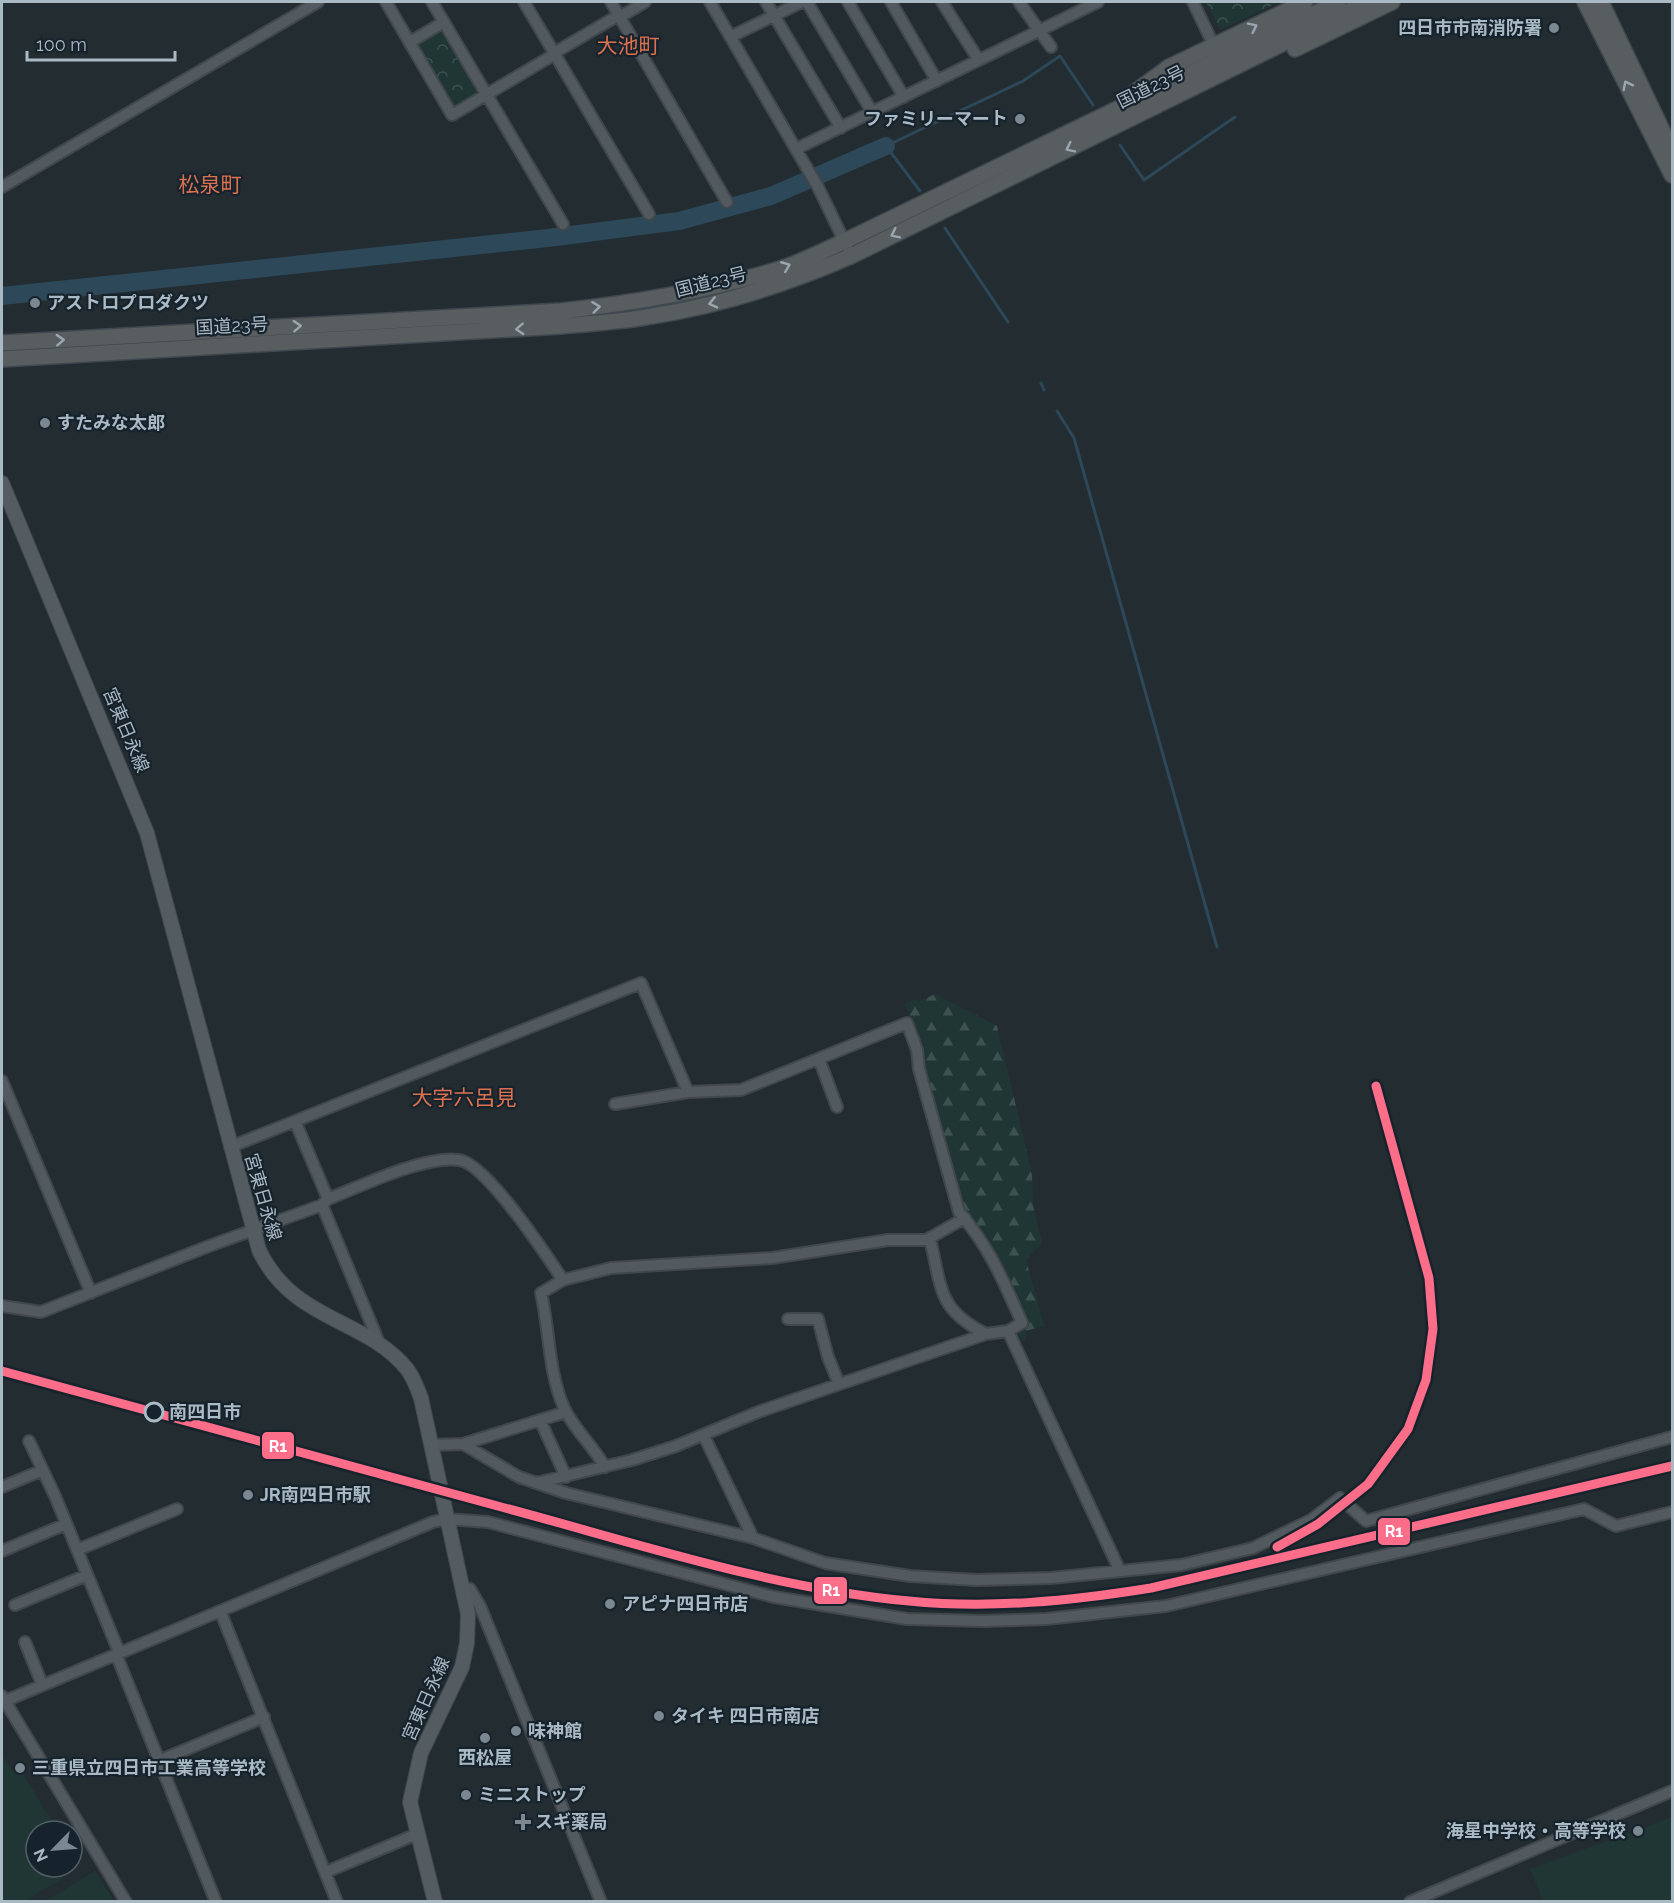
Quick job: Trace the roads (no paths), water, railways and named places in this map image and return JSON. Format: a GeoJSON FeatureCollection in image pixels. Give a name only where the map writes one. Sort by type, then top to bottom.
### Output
{"type":"FeatureCollection","features":[{"type":"Feature","properties":{"kind":"highway"},"geometry":{"type":"LineString","coordinates":[[1098,127],[1169,67],[1305,2]]}},
{"type":"Feature","properties":{"kind":"highway","name":"国道23号"},"geometry":{"type":"LineString","coordinates":[[2,359],[561,327],[652,316],[783,284],[851,256],[1338,2]]}},
{"type":"Feature","properties":{"kind":"highway","name":"国道23号"},"geometry":{"type":"LineString","coordinates":[[2,343],[561,311],[636,302],[780,269],[1098,127],[1367,2]]}},
{"type":"Feature","properties":{"kind":"highway"},"geometry":{"type":"LineString","coordinates":[[1098,127],[1230,81],[1392,2]]}},
{"type":"Feature","properties":{"kind":"highway"},"geometry":{"type":"LineString","coordinates":[[1585,2],[1672,175]]}},
{"type":"Feature","properties":{"kind":"highway"},"geometry":{"type":"LineString","coordinates":[[1601,2],[1668,128],[1672,151]]}},
{"type":"Feature","properties":{"kind":"main road","name":"宮東日永線"},"geometry":{"type":"LineString","coordinates":[[2,483],[147,833],[230,1147],[264,1261],[291,1293],[316,1311],[380,1345],[402,1363],[414,1381],[432,1445],[468,1614],[467,1643],[462,1667],[421,1753],[410,1802],[435,1902]]}},
{"type":"Feature","properties":{"kind":"street"},"geometry":{"type":"LineString","coordinates":[[2,187],[318,2]]}},
{"type":"Feature","properties":{"kind":"street"},"geometry":{"type":"LineString","coordinates":[[386,2],[452,115],[645,2]]}},
{"type":"Feature","properties":{"kind":"street"},"geometry":{"type":"LineString","coordinates":[[432,2],[563,224]]}},
{"type":"Feature","properties":{"kind":"street"},"geometry":{"type":"LineString","coordinates":[[524,2],[649,214]]}},
{"type":"Feature","properties":{"kind":"street"},"geometry":{"type":"LineString","coordinates":[[611,2],[727,202]]}},
{"type":"Feature","properties":{"kind":"street"},"geometry":{"type":"LineString","coordinates":[[710,2],[818,187],[851,256]]}},
{"type":"Feature","properties":{"kind":"street"},"geometry":{"type":"LineString","coordinates":[[766,2],[841,128]]}},
{"type":"Feature","properties":{"kind":"street"},"geometry":{"type":"LineString","coordinates":[[730,37],[805,2],[872,112]]}},
{"type":"Feature","properties":{"kind":"street"},"geometry":{"type":"LineString","coordinates":[[848,2],[904,97]]}},
{"type":"Feature","properties":{"kind":"street"},"geometry":{"type":"LineString","coordinates":[[891,2],[937,81]]}},
{"type":"Feature","properties":{"kind":"street"},"geometry":{"type":"LineString","coordinates":[[942,2],[978,59]]}},
{"type":"Feature","properties":{"kind":"street"},"geometry":{"type":"LineString","coordinates":[[1019,2],[1051,47]]}},
{"type":"Feature","properties":{"kind":"street"},"geometry":{"type":"LineString","coordinates":[[795,149],[1039,30],[1081,5],[1098,2]]}},
{"type":"Feature","properties":{"kind":"street"},"geometry":{"type":"LineString","coordinates":[[1193,2],[1214,46]]}},
{"type":"Feature","properties":{"kind":"street"},"geometry":{"type":"LineString","coordinates":[[410,42],[444,22]]}},
{"type":"Feature","properties":{"kind":"street"},"geometry":{"type":"LineString","coordinates":[[230,1147],[641,982],[688,1092]]}},
{"type":"Feature","properties":{"kind":"street"},"geometry":{"type":"LineString","coordinates":[[536,1484],[605,1467],[704,1436],[758,1412],[986,1334],[1008,1331],[1022,1323],[991,1254],[959,1212],[919,1070],[917,1050],[907,1023],[741,1090],[688,1092],[615,1104]]}},
{"type":"Feature","properties":{"kind":"street"},"geometry":{"type":"LineString","coordinates":[[819,1059],[837,1107]]}},
{"type":"Feature","properties":{"kind":"street"},"geometry":{"type":"LineString","coordinates":[[2,1081],[91,1293]]}},
{"type":"Feature","properties":{"kind":"street"},"geometry":{"type":"LineString","coordinates":[[295,1121],[380,1345]]}},
{"type":"Feature","properties":{"kind":"street"},"geometry":{"type":"LineString","coordinates":[[2,1306],[41,1312],[416,1166],[458,1160],[469,1163],[501,1196],[563,1280]]}},
{"type":"Feature","properties":{"kind":"street"},"geometry":{"type":"LineString","coordinates":[[605,1467],[566,1412],[553,1377],[550,1342],[541,1293],[563,1280],[611,1268],[772,1257],[888,1240],[930,1239],[965,1218]]}},
{"type":"Feature","properties":{"kind":"street"},"geometry":{"type":"LineString","coordinates":[[930,1239],[947,1304],[954,1315],[986,1334]]}},
{"type":"Feature","properties":{"kind":"street"},"geometry":{"type":"LineString","coordinates":[[788,1319],[819,1318],[828,1357],[838,1384]]}},
{"type":"Feature","properties":{"kind":"street"},"geometry":{"type":"LineString","coordinates":[[1008,1331],[1120,1571]]}},
{"type":"Feature","properties":{"kind":"street"},"geometry":{"type":"LineString","coordinates":[[432,1445],[463,1444],[566,1412]]}},
{"type":"Feature","properties":{"kind":"street"},"geometry":{"type":"LineString","coordinates":[[540,1420],[566,1477]]}},
{"type":"Feature","properties":{"kind":"street"},"geometry":{"type":"LineString","coordinates":[[704,1436],[753,1538]]}},
{"type":"Feature","properties":{"kind":"street"},"geometry":{"type":"LineString","coordinates":[[463,1444],[505,1470],[536,1484],[753,1538],[825,1563],[941,1579],[1032,1579],[1156,1570],[1253,1548],[1311,1520],[1341,1498],[1366,1521],[1672,1437]]}},
{"type":"Feature","properties":{"kind":"street"},"geometry":{"type":"LineString","coordinates":[[29,1441],[87,1575],[216,1902]]}},
{"type":"Feature","properties":{"kind":"street"},"geometry":{"type":"LineString","coordinates":[[2,1486],[43,1470]]}},
{"type":"Feature","properties":{"kind":"street"},"geometry":{"type":"LineString","coordinates":[[76,1550],[177,1509]]}},
{"type":"Feature","properties":{"kind":"street"},"geometry":{"type":"LineString","coordinates":[[126,1902],[3,1698],[220,1612],[433,1522],[446,1519],[488,1522],[774,1597],[844,1610],[907,1619],[983,1621],[1046,1619],[1166,1606],[1584,1509],[1616,1526],[1672,1512]]}},
{"type":"Feature","properties":{"kind":"street"},"geometry":{"type":"LineString","coordinates":[[2,1551],[66,1524]]}},
{"type":"Feature","properties":{"kind":"street"},"geometry":{"type":"LineString","coordinates":[[15,1605],[87,1575]]}},
{"type":"Feature","properties":{"kind":"street"},"geometry":{"type":"LineString","coordinates":[[464,1588],[470,1589],[480,1606],[601,1902]]}},
{"type":"Feature","properties":{"kind":"street"},"geometry":{"type":"LineString","coordinates":[[220,1612],[337,1902]]}},
{"type":"Feature","properties":{"kind":"street"},"geometry":{"type":"LineString","coordinates":[[25,1642],[42,1684]]}},
{"type":"Feature","properties":{"kind":"street"},"geometry":{"type":"LineString","coordinates":[[160,1763],[163,1759],[264,1717]]}},
{"type":"Feature","properties":{"kind":"street"},"geometry":{"type":"LineString","coordinates":[[1410,1902],[1672,1791]]}},
{"type":"Feature","properties":{"kind":"street"},"geometry":{"type":"LineString","coordinates":[[326,1872],[417,1834]]}},
{"type":"Feature","properties":{"kind":"waterway"},"geometry":{"type":"LineString","coordinates":[[920,191],[886,146],[1023,81],[1060,56],[1093,105]]}},
{"type":"Feature","properties":{"kind":"waterway"},"geometry":{"type":"LineString","coordinates":[[1120,145],[1144,180],[1235,117]]}},
{"type":"Feature","properties":{"kind":"waterway"},"geometry":{"type":"LineString","coordinates":[[2,296],[548,238],[679,221],[771,196],[886,146]]}},
{"type":"Feature","properties":{"kind":"waterway"},"geometry":{"type":"LineString","coordinates":[[945,228],[1008,322]]}},
{"type":"Feature","properties":{"kind":"waterway"},"geometry":{"type":"LineString","coordinates":[[1041,383],[1044,390]]}},
{"type":"Feature","properties":{"kind":"waterway"},"geometry":{"type":"LineString","coordinates":[[1057,411],[1074,438],[1217,947]]}},
{"type":"Feature","properties":{"kind":"place","name":"四日市市南消防署"},"geometry":{"type":"Point","coordinates":[1554,28]}},
{"type":"Feature","properties":{"kind":"place","name":"ファミリーマート"},"geometry":{"type":"Point","coordinates":[1020,119]}},
{"type":"Feature","properties":{"kind":"place","name":"アストロプロダクツ"},"geometry":{"type":"Point","coordinates":[35,303]}},
{"type":"Feature","properties":{"kind":"place","name":"すたみな太郎"},"geometry":{"type":"Point","coordinates":[45,423]}},
{"type":"Feature","properties":{"kind":"place","name":"南四日市"},"geometry":{"type":"Point","coordinates":[154,1412]}},
{"type":"Feature","properties":{"kind":"place","name":"JR南四日市駅"},"geometry":{"type":"Point","coordinates":[248,1495]}},
{"type":"Feature","properties":{"kind":"place","name":"アピナ四日市店"},"geometry":{"type":"Point","coordinates":[610,1604]}},
{"type":"Feature","properties":{"kind":"place","name":"タイキ 四日市南店"},"geometry":{"type":"Point","coordinates":[659,1716]}},
{"type":"Feature","properties":{"kind":"place","name":"味神館"},"geometry":{"type":"Point","coordinates":[516,1731]}},
{"type":"Feature","properties":{"kind":"place","name":"西松屋"},"geometry":{"type":"Point","coordinates":[485,1738]}},
{"type":"Feature","properties":{"kind":"place","name":"三重県立四日市工業高等学校"},"geometry":{"type":"Point","coordinates":[20,1768]}},
{"type":"Feature","properties":{"kind":"place","name":"ミニストップ"},"geometry":{"type":"Point","coordinates":[466,1795]}},
{"type":"Feature","properties":{"kind":"place","name":"スギ薬局"},"geometry":{"type":"Point","coordinates":[523,1822]}},
{"type":"Feature","properties":{"kind":"place","name":"海星中学校・高等学校"},"geometry":{"type":"Point","coordinates":[1638,1831]}},
{"type":"Feature","properties":{"kind":"district","name":"大池町"},"geometry":{"type":"Point","coordinates":[628,46]}},
{"type":"Feature","properties":{"kind":"district","name":"松泉町"},"geometry":{"type":"Point","coordinates":[210,185]}},
{"type":"Feature","properties":{"kind":"district","name":"大字六呂見"},"geometry":{"type":"Point","coordinates":[464,1098]}}]}
